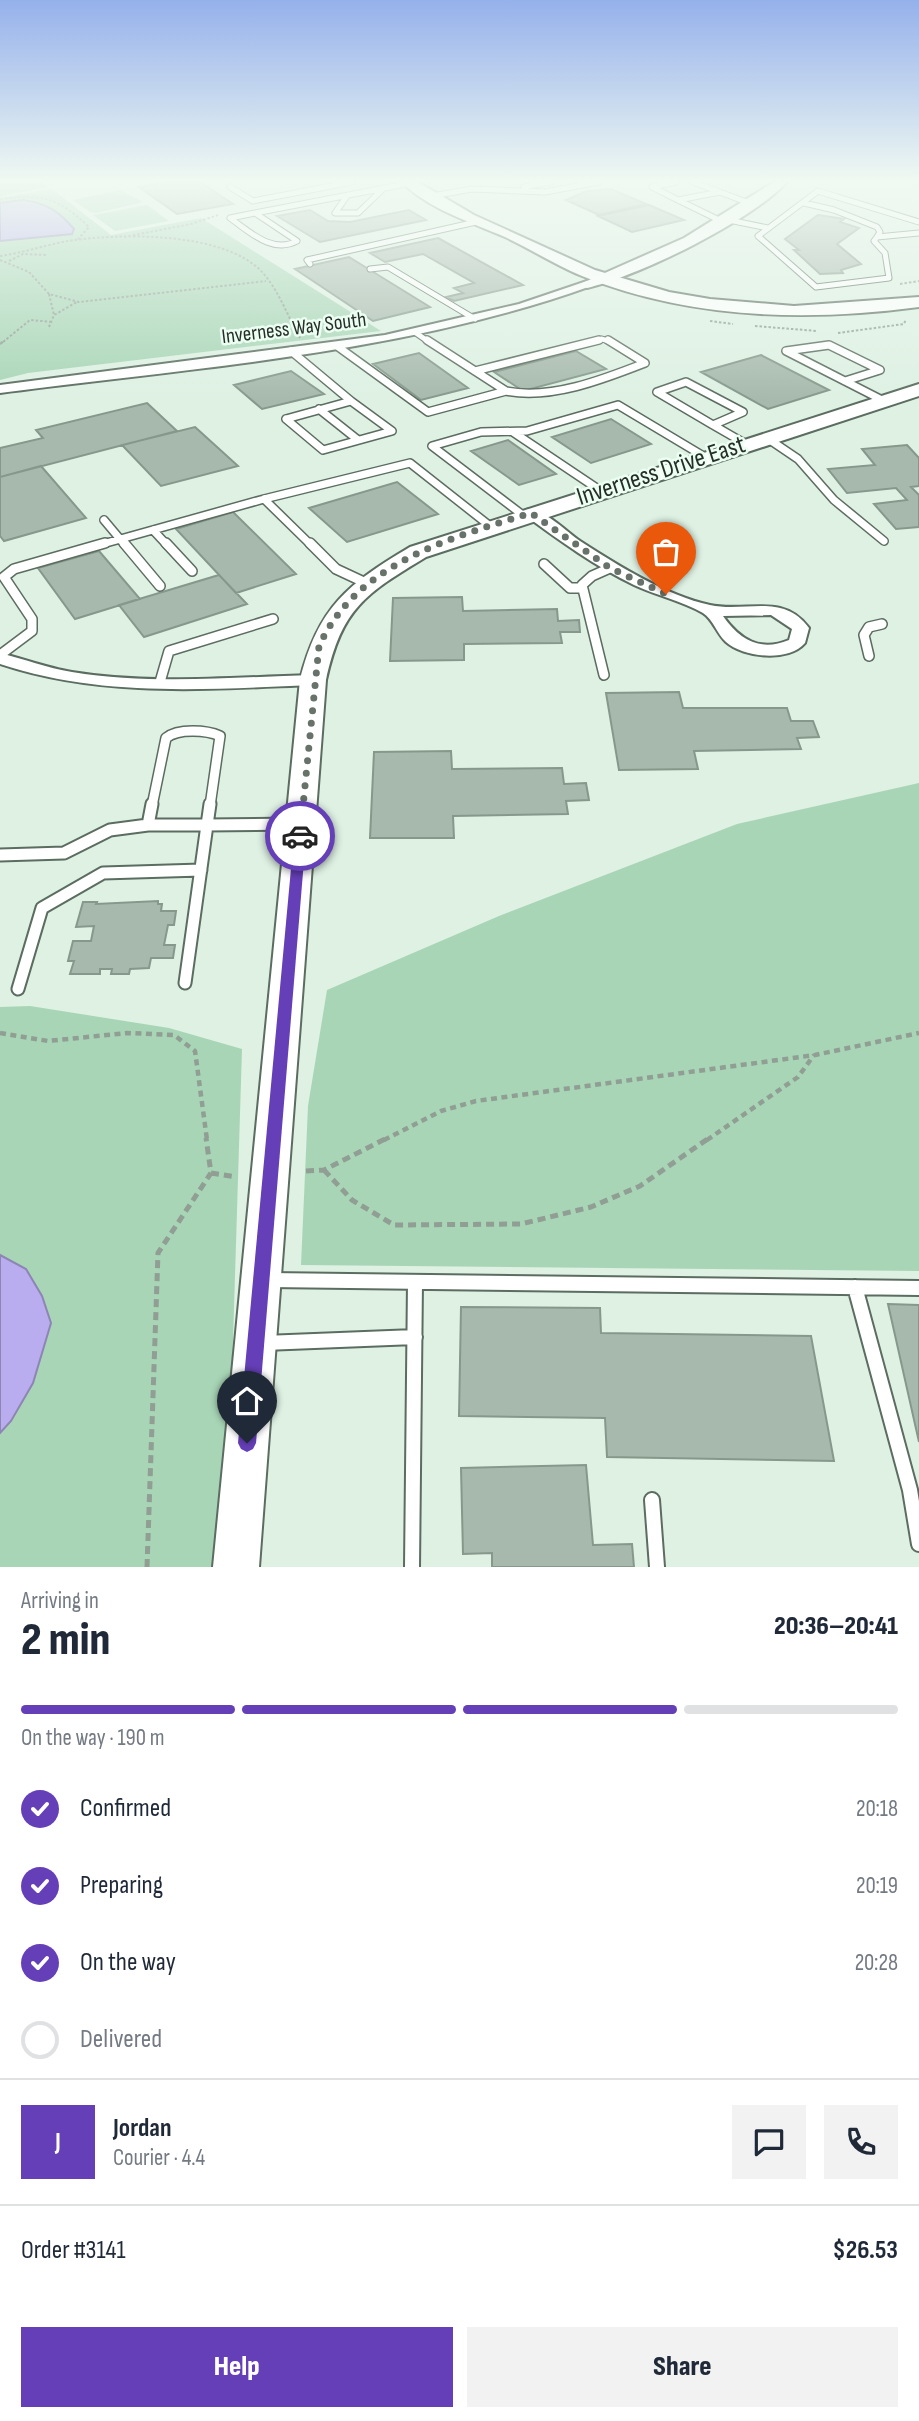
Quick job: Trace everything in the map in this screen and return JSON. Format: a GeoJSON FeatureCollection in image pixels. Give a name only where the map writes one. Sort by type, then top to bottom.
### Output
{"type":"FeatureCollection","features":[{"type":"Feature","properties":{"kind":"main road"},"geometry":{"type":"LineString","coordinates":[[523,255],[587,284],[675,307],[754,318],[808,320],[917,307]]}},
{"type":"Feature","properties":{"kind":"main road"},"geometry":{"type":"LineString","coordinates":[[550,255],[606,279],[680,298],[766,309],[917,307]]}},
{"type":"Feature","properties":{"kind":"main road","name":"Inverness Drive East"},"geometry":{"type":"LineString","coordinates":[[236,1567],[313,680],[319,646],[330,622],[366,583],[418,552],[489,526],[919,390]]}},
{"type":"Feature","properties":{"kind":"street"},"geometry":{"type":"LineString","coordinates":[[587,284],[664,255]]}},
{"type":"Feature","properties":{"kind":"street","name":"Inverness Way South"},"geometry":{"type":"LineString","coordinates":[[0,389],[295,348],[337,346],[416,333],[537,302],[587,284]]}},
{"type":"Feature","properties":{"kind":"street"},"geometry":{"type":"LineString","coordinates":[[528,514],[610,568],[644,586],[709,610],[761,608],[784,613],[801,628],[797,643],[785,649],[751,649],[734,640],[709,610]]}},
{"type":"Feature","properties":{"kind":"street"},"geometry":{"type":"LineString","coordinates":[[0,656],[37,670],[79,678],[160,682],[313,680]]}},
{"type":"Feature","properties":{"kind":"lane"},"geometry":{"type":"LineString","coordinates":[[310,264],[307,260],[327,255]]}},
{"type":"Feature","properties":{"kind":"lane"},"geometry":{"type":"LineString","coordinates":[[780,255],[816,287],[889,278],[885,255]]}},
{"type":"Feature","properties":{"kind":"lane"},"geometry":{"type":"LineString","coordinates":[[370,269],[388,267],[475,319]]}},
{"type":"Feature","properties":{"kind":"lane"},"geometry":{"type":"LineString","coordinates":[[416,333],[506,391],[518,396],[540,394],[645,363],[640,357],[602,339],[475,371]]}},
{"type":"Feature","properties":{"kind":"lane"},"geometry":{"type":"LineString","coordinates":[[845,381],[880,370],[829,345],[786,351],[884,401]]}},
{"type":"Feature","properties":{"kind":"lane"},"geometry":{"type":"LineString","coordinates":[[337,346],[428,412],[506,391]]}},
{"type":"Feature","properties":{"kind":"lane"},"geometry":{"type":"LineString","coordinates":[[295,348],[351,401],[392,431],[323,450],[286,419],[351,401]]}},
{"type":"Feature","properties":{"kind":"lane"},"geometry":{"type":"LineString","coordinates":[[713,425],[743,412],[687,382],[657,392],[713,425],[799,457],[835,501],[872,527],[884,541]]}},
{"type":"Feature","properties":{"kind":"lane"},"geometry":{"type":"LineString","coordinates":[[528,514],[432,446],[481,432],[527,431],[618,405],[705,457]]}},
{"type":"Feature","properties":{"kind":"lane"},"geometry":{"type":"LineString","coordinates":[[319,410],[358,440]]}},
{"type":"Feature","properties":{"kind":"lane"},"geometry":{"type":"LineString","coordinates":[[513,432],[601,491]]}},
{"type":"Feature","properties":{"kind":"lane"},"geometry":{"type":"LineString","coordinates":[[0,656],[32,631],[32,619],[4,577],[14,569],[264,499],[410,463],[489,526]]}},
{"type":"Feature","properties":{"kind":"lane"},"geometry":{"type":"LineString","coordinates":[[264,499],[336,569],[366,583]]}},
{"type":"Feature","properties":{"kind":"lane"},"geometry":{"type":"LineString","coordinates":[[104,520],[160,586]]}},
{"type":"Feature","properties":{"kind":"lane"},"geometry":{"type":"LineString","coordinates":[[153,530],[192,572]]}},
{"type":"Feature","properties":{"kind":"lane"},"geometry":{"type":"LineString","coordinates":[[544,564],[570,588],[582,588]]}},
{"type":"Feature","properties":{"kind":"lane"},"geometry":{"type":"LineString","coordinates":[[604,675],[582,585],[592,576],[610,568]]}},
{"type":"Feature","properties":{"kind":"lane"},"geometry":{"type":"LineString","coordinates":[[160,682],[169,651],[273,620]]}},
{"type":"Feature","properties":{"kind":"lane"},"geometry":{"type":"LineString","coordinates":[[869,656],[864,635],[869,627],[882,624]]}},
{"type":"Feature","properties":{"kind":"lane"},"geometry":{"type":"LineString","coordinates":[[148,825],[166,738],[172,733],[211,732],[220,736],[185,983]]}},
{"type":"Feature","properties":{"kind":"lane"},"geometry":{"type":"LineString","coordinates":[[0,855],[64,853],[110,830],[148,825],[301,824]]}},
{"type":"Feature","properties":{"kind":"lane"},"geometry":{"type":"LineString","coordinates":[[18,989],[41,908],[103,873],[201,870]]}},
{"type":"Feature","properties":{"kind":"lane"},"geometry":{"type":"LineString","coordinates":[[261,1280],[919,1288]]}},
{"type":"Feature","properties":{"kind":"lane"},"geometry":{"type":"LineString","coordinates":[[412,1567],[415,1282]]}},
{"type":"Feature","properties":{"kind":"lane"},"geometry":{"type":"LineString","coordinates":[[855,1287],[910,1490],[919,1544]]}},
{"type":"Feature","properties":{"kind":"lane"},"geometry":{"type":"LineString","coordinates":[[256,1343],[415,1337]]}},
{"type":"Feature","properties":{"kind":"lane"},"geometry":{"type":"LineString","coordinates":[[652,1500],[657,1567]]}},
{"type":"Feature","properties":{"kind":"path"},"geometry":{"type":"LineString","coordinates":[[9,261],[21,255]]}},
{"type":"Feature","properties":{"kind":"path"},"geometry":{"type":"LineString","coordinates":[[238,255],[246,258],[263,273],[295,348]]}},
{"type":"Feature","properties":{"kind":"path"},"geometry":{"type":"LineString","coordinates":[[0,258],[46,285],[54,315],[49,327]]}},
{"type":"Feature","properties":{"kind":"path"},"geometry":{"type":"LineString","coordinates":[[54,315],[79,302],[267,281]]}},
{"type":"Feature","properties":{"kind":"path"},"geometry":{"type":"LineString","coordinates":[[896,285],[919,281]]}},
{"type":"Feature","properties":{"kind":"path"},"geometry":{"type":"LineString","coordinates":[[50,294],[79,302]]}},
{"type":"Feature","properties":{"kind":"path"},"geometry":{"type":"LineString","coordinates":[[0,344],[30,320],[53,322]]}},
{"type":"Feature","properties":{"kind":"path"},"geometry":{"type":"LineString","coordinates":[[0,1033],[48,1041],[127,1033],[174,1035],[195,1051],[211,1173],[158,1253],[147,1567]]}},
{"type":"Feature","properties":{"kind":"path"},"geometry":{"type":"LineString","coordinates":[[306,1171],[324,1170],[441,1111],[476,1101],[815,1055],[919,1033]]}},
{"type":"Feature","properties":{"kind":"path"},"geometry":{"type":"LineString","coordinates":[[324,1170],[352,1200],[394,1225],[521,1224],[591,1207],[639,1186],[799,1077],[815,1055]]}},
{"type":"Feature","properties":{"kind":"path"},"geometry":{"type":"LineString","coordinates":[[211,1173],[236,1177]]}},
{"type":"Feature","properties":{"kind":"green space"},"geometry":{"type":"Polygon","coordinates":[[[0,255],[260,255],[381,331],[28,373],[0,380],[0,255]]]}},
{"type":"Feature","properties":{"kind":"green space"},"geometry":{"type":"Polygon","coordinates":[[[919,783],[919,1271],[301,1265],[308,1106],[327,990],[499,916],[737,824],[919,783]]]}},
{"type":"Feature","properties":{"kind":"green space"},"geometry":{"type":"Polygon","coordinates":[[[30,1006],[169,1028],[242,1049],[226,1567],[0,1567],[0,1007],[30,1006]]]}},
{"type":"Feature","properties":{"kind":"shaded area"},"geometry":{"type":"Polygon","coordinates":[[[0,1255],[26,1269],[42,1296],[51,1323],[33,1383],[11,1421],[0,1433],[0,1255]]]}},
{"type":"Feature","properties":{"kind":"building"},"geometry":{"type":"Polygon","coordinates":[[[374,255],[418,255],[385,262],[374,255]]]}},
{"type":"Feature","properties":{"kind":"building"},"geometry":{"type":"Polygon","coordinates":[[[425,255],[469,255],[523,285],[454,301],[446,297],[463,293],[454,288],[474,283],[425,255]]]}},
{"type":"Feature","properties":{"kind":"building"},"geometry":{"type":"Polygon","coordinates":[[[800,255],[850,255],[861,264],[841,270],[843,273],[820,274],[800,255]]]}},
{"type":"Feature","properties":{"kind":"building"},"geometry":{"type":"Polygon","coordinates":[[[349,257],[430,307],[373,321],[295,269],[349,257]]]}},
{"type":"Feature","properties":{"kind":"building"},"geometry":{"type":"Polygon","coordinates":[[[576,351],[606,369],[523,391],[494,372],[576,351]]]}},
{"type":"Feature","properties":{"kind":"building"},"geometry":{"type":"Polygon","coordinates":[[[419,353],[468,388],[421,400],[373,364],[419,353]]]}},
{"type":"Feature","properties":{"kind":"building"},"geometry":{"type":"Polygon","coordinates":[[[761,355],[829,390],[768,409],[701,372],[761,355]]]}},
{"type":"Feature","properties":{"kind":"building"},"geometry":{"type":"Polygon","coordinates":[[[291,371],[324,394],[262,409],[234,385],[291,371]]]}},
{"type":"Feature","properties":{"kind":"building"},"geometry":{"type":"Polygon","coordinates":[[[147,403],[177,431],[0,477],[0,448],[43,438],[36,430],[147,403]]]}},
{"type":"Feature","properties":{"kind":"building"},"geometry":{"type":"Polygon","coordinates":[[[611,419],[651,444],[591,463],[552,437],[611,419]]]}},
{"type":"Feature","properties":{"kind":"building"},"geometry":{"type":"Polygon","coordinates":[[[195,427],[238,466],[161,486],[122,445],[195,427]]]}},
{"type":"Feature","properties":{"kind":"building"},"geometry":{"type":"Polygon","coordinates":[[[508,440],[556,474],[519,485],[471,451],[508,440]]]}},
{"type":"Feature","properties":{"kind":"building"},"geometry":{"type":"Polygon","coordinates":[[[907,445],[919,458],[919,486],[911,487],[919,495],[919,527],[896,529],[874,504],[907,500],[896,488],[847,493],[828,469],[875,465],[862,449],[907,445]]]}},
{"type":"Feature","properties":{"kind":"building"},"geometry":{"type":"Polygon","coordinates":[[[41,466],[86,518],[4,541],[0,536],[0,477],[41,466]]]}},
{"type":"Feature","properties":{"kind":"building"},"geometry":{"type":"Polygon","coordinates":[[[397,482],[438,514],[347,542],[309,508],[397,482]]]}},
{"type":"Feature","properties":{"kind":"building"},"geometry":{"type":"Polygon","coordinates":[[[233,512],[296,574],[236,593],[176,529],[233,512]]]}},
{"type":"Feature","properties":{"kind":"building"},"geometry":{"type":"Polygon","coordinates":[[[99,551],[140,599],[75,619],[38,568],[99,551]]]}},
{"type":"Feature","properties":{"kind":"building"},"geometry":{"type":"Polygon","coordinates":[[[219,575],[247,604],[144,637],[119,605],[219,575]]]}},
{"type":"Feature","properties":{"kind":"building"},"geometry":{"type":"Polygon","coordinates":[[[462,597],[463,611],[557,609],[558,621],[579,620],[580,632],[560,632],[562,643],[464,644],[464,660],[390,661],[393,598],[462,597]]]}},
{"type":"Feature","properties":{"kind":"building"},"geometry":{"type":"Polygon","coordinates":[[[679,692],[683,708],[787,708],[791,721],[813,721],[819,737],[797,738],[801,749],[694,751],[698,769],[619,770],[606,693],[679,692]]]}},
{"type":"Feature","properties":{"kind":"building"},"geometry":{"type":"Polygon","coordinates":[[[451,751],[452,769],[562,768],[564,784],[586,783],[589,800],[566,801],[568,814],[453,816],[454,838],[370,838],[374,752],[451,751]]]}},
{"type":"Feature","properties":{"kind":"building"},"geometry":{"type":"Polygon","coordinates":[[[158,901],[158,904],[162,904],[161,911],[176,911],[174,925],[168,925],[164,945],[175,945],[173,958],[151,958],[149,968],[130,969],[129,974],[111,974],[112,969],[100,969],[100,974],[70,974],[74,961],[68,961],[73,941],[91,941],[94,926],[76,927],[83,902],[97,902],[96,904],[158,901]]]}},
{"type":"Feature","properties":{"kind":"building"},"geometry":{"type":"Polygon","coordinates":[[[888,1304],[919,1305],[919,1442],[888,1304]]]}},
{"type":"Feature","properties":{"kind":"building"},"geometry":{"type":"Polygon","coordinates":[[[461,1307],[600,1308],[601,1333],[811,1336],[834,1461],[607,1457],[605,1418],[459,1416],[461,1307]]]}},
{"type":"Feature","properties":{"kind":"building"},"geometry":{"type":"Polygon","coordinates":[[[586,1465],[593,1545],[632,1544],[634,1567],[492,1567],[492,1553],[463,1554],[461,1468],[586,1465]]]}},
{"type":"Feature","properties":{"kind":"way so far"},"geometry":{"type":"LineString","coordinates":[[300,836],[313,680],[319,646],[330,622],[348,599],[366,583],[418,552],[531,513],[595,560],[644,586],[666,594]]}},
{"type":"Feature","properties":{"kind":"route"},"geometry":{"type":"LineString","coordinates":[[247,1443],[300,836]]}}]}
